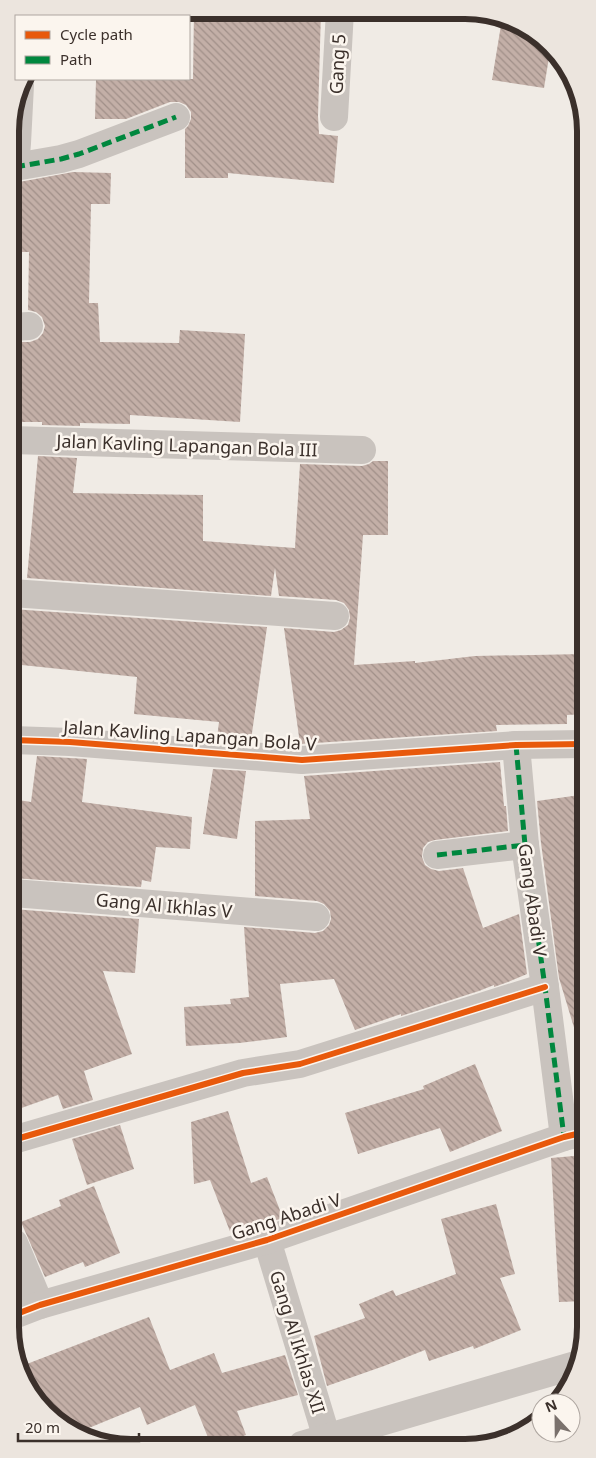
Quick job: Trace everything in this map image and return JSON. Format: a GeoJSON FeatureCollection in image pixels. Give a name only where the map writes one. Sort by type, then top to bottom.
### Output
{"type":"FeatureCollection","features":[{"type":"Feature","properties":{"kind":"street","name":"Gang 5"},"geometry":{"type":"LineString","coordinates":[[334,117],[340,19]]}},
{"type":"Feature","properties":{"kind":"street"},"geometry":{"type":"LineString","coordinates":[[19,166],[79,154],[176,117]]}},
{"type":"Feature","properties":{"kind":"street","name":"Jalan Kavling Lapangan Bola III"},"geometry":{"type":"LineString","coordinates":[[19,440],[362,450]]}},
{"type":"Feature","properties":{"kind":"street"},"geometry":{"type":"LineString","coordinates":[[19,593],[335,616]]}},
{"type":"Feature","properties":{"kind":"street","name":"Jalan Kavling Lapangan Bola V"},"geometry":{"type":"LineString","coordinates":[[19,740],[70,742],[302,760],[516,745],[577,744]]}},
{"type":"Feature","properties":{"kind":"street","name":"Gang Abadi V"},"geometry":{"type":"LineString","coordinates":[[19,1313],[40,1305],[267,1240],[574,1134],[545,987],[525,845],[516,745]]}},
{"type":"Feature","properties":{"kind":"street"},"geometry":{"type":"LineString","coordinates":[[437,855],[525,845]]}},
{"type":"Feature","properties":{"kind":"street","name":"Gang Al Ikhlas V"},"geometry":{"type":"LineString","coordinates":[[19,893],[316,917]]}},
{"type":"Feature","properties":{"kind":"street"},"geometry":{"type":"LineString","coordinates":[[19,1138],[243,1073],[300,1064],[545,987]]}},
{"type":"Feature","properties":{"kind":"street","name":"Gang Al Ikhlas XII"},"geometry":{"type":"LineString","coordinates":[[267,1240],[319,1439]]}},
{"type":"Feature","properties":{"kind":"street"},"geometry":{"type":"LineString","coordinates":[[19,1255],[40,1305]]}},
{"type":"Feature","properties":{"kind":"street"},"geometry":{"type":"LineString","coordinates":[[330,1439],[570,1367]]}},
{"type":"Feature","properties":{"kind":"building"},"geometry":{"type":"Polygon","coordinates":[[[194,19],[321,19],[319,134],[338,136],[334,183],[228,173],[228,178],[185,178],[185,129],[191,119],[191,112],[186,105],[179,102],[170,102],[126,119],[95,119],[96,80],[193,79],[194,19]]]}},
{"type":"Feature","properties":{"kind":"building"},"geometry":{"type":"Polygon","coordinates":[[[501,25],[534,42],[549,56],[544,88],[492,80],[501,25]]]}},
{"type":"Feature","properties":{"kind":"building"},"geometry":{"type":"Polygon","coordinates":[[[73,172],[111,173],[110,204],[91,204],[89,303],[98,303],[100,342],[179,343],[180,330],[245,334],[240,422],[130,415],[130,424],[80,423],[80,426],[42,425],[42,422],[19,422],[21,342],[30,342],[38,339],[43,333],[45,326],[42,317],[36,312],[28,310],[29,252],[19,252],[19,182],[73,172]]]}},
{"type":"Feature","properties":{"kind":"building"},"geometry":{"type":"Polygon","coordinates":[[[38,456],[77,458],[73,493],[203,495],[203,541],[295,548],[300,464],[362,466],[373,461],[388,461],[388,535],[363,535],[354,665],[415,661],[415,663],[475,656],[577,654],[577,714],[567,715],[567,724],[496,725],[497,731],[300,744],[284,628],[334,632],[341,630],[348,625],[350,618],[349,610],[344,603],[336,600],[279,596],[275,568],[271,596],[27,578],[38,456]]]}},
{"type":"Feature","properties":{"kind":"building"},"geometry":{"type":"Polygon","coordinates":[[[19,609],[267,627],[251,740],[217,738],[219,722],[134,714],[137,677],[19,665],[19,609]]]}},
{"type":"Feature","properties":{"kind":"building"},"geometry":{"type":"Polygon","coordinates":[[[37,756],[87,759],[82,802],[192,817],[190,849],[156,847],[151,882],[142,880],[141,887],[19,878],[19,800],[31,802],[37,756]]]}},
{"type":"Feature","properties":{"kind":"building"},"geometry":{"type":"Polygon","coordinates":[[[500,762],[508,831],[428,842],[423,848],[422,857],[425,865],[431,869],[439,871],[463,868],[483,928],[519,914],[527,974],[494,987],[494,985],[355,1030],[334,979],[280,984],[287,1037],[239,1043],[186,1046],[184,1007],[231,1004],[230,999],[249,997],[244,927],[315,933],[323,931],[329,925],[331,919],[330,911],[324,904],[317,901],[255,896],[255,821],[310,819],[304,776],[500,762]]]}},
{"type":"Feature","properties":{"kind":"building"},"geometry":{"type":"Polygon","coordinates":[[[213,769],[246,771],[237,839],[203,834],[213,769]]]}},
{"type":"Feature","properties":{"kind":"building"},"geometry":{"type":"Polygon","coordinates":[[[577,795],[577,1034],[559,978],[537,801],[577,795]]]}},
{"type":"Feature","properties":{"kind":"building"},"geometry":{"type":"Polygon","coordinates":[[[19,909],[139,919],[135,973],[103,971],[132,1054],[84,1071],[93,1100],[63,1109],[58,1095],[19,1109],[19,909]]]}},
{"type":"Feature","properties":{"kind":"building"},"geometry":{"type":"Polygon","coordinates":[[[475,1064],[502,1131],[450,1152],[440,1128],[358,1154],[345,1113],[424,1089],[423,1086],[475,1064]]]}},
{"type":"Feature","properties":{"kind":"building"},"geometry":{"type":"Polygon","coordinates":[[[228,1111],[251,1183],[267,1177],[283,1218],[231,1234],[210,1180],[194,1184],[191,1122],[228,1111]]]}},
{"type":"Feature","properties":{"kind":"building"},"geometry":{"type":"Polygon","coordinates":[[[120,1125],[134,1169],[87,1185],[72,1139],[120,1125]]]}},
{"type":"Feature","properties":{"kind":"building"},"geometry":{"type":"Polygon","coordinates":[[[577,1156],[577,1301],[559,1302],[551,1158],[577,1156]]]}},
{"type":"Feature","properties":{"kind":"building"},"geometry":{"type":"Polygon","coordinates":[[[94,1186],[120,1253],[85,1267],[83,1262],[45,1277],[21,1222],[61,1206],[59,1200],[94,1186]]]}},
{"type":"Feature","properties":{"kind":"building"},"geometry":{"type":"Polygon","coordinates":[[[496,1204],[515,1274],[500,1278],[521,1330],[474,1349],[473,1346],[429,1361],[425,1350],[327,1386],[314,1336],[365,1318],[359,1304],[393,1290],[396,1296],[456,1274],[441,1219],[496,1204]]]}},
{"type":"Feature","properties":{"kind":"building"},"geometry":{"type":"Polygon","coordinates":[[[149,1317],[170,1370],[214,1353],[222,1373],[285,1355],[298,1395],[237,1411],[246,1435],[235,1439],[209,1439],[195,1405],[147,1425],[140,1407],[85,1429],[57,1412],[46,1401],[30,1377],[25,1365],[149,1317]]]}},
{"type":"Feature","properties":{"kind":"marked path"},"geometry":{"type":"LineString","coordinates":[[19,166],[79,154],[176,117]]}},
{"type":"Feature","properties":{"kind":"marked path"},"geometry":{"type":"LineString","coordinates":[[516,745],[525,845],[564,1137]]}},
{"type":"Feature","properties":{"kind":"marked path"},"geometry":{"type":"LineString","coordinates":[[437,855],[525,845]]}},
{"type":"Feature","properties":{"kind":"cycle path"},"geometry":{"type":"LineString","coordinates":[[19,740],[70,742],[302,760],[516,745],[577,744]]}},
{"type":"Feature","properties":{"kind":"cycle path"},"geometry":{"type":"LineString","coordinates":[[19,1138],[243,1073],[300,1064],[545,987]]}},
{"type":"Feature","properties":{"kind":"cycle path"},"geometry":{"type":"LineString","coordinates":[[19,1313],[40,1305],[267,1240],[577,1134]]}}]}
